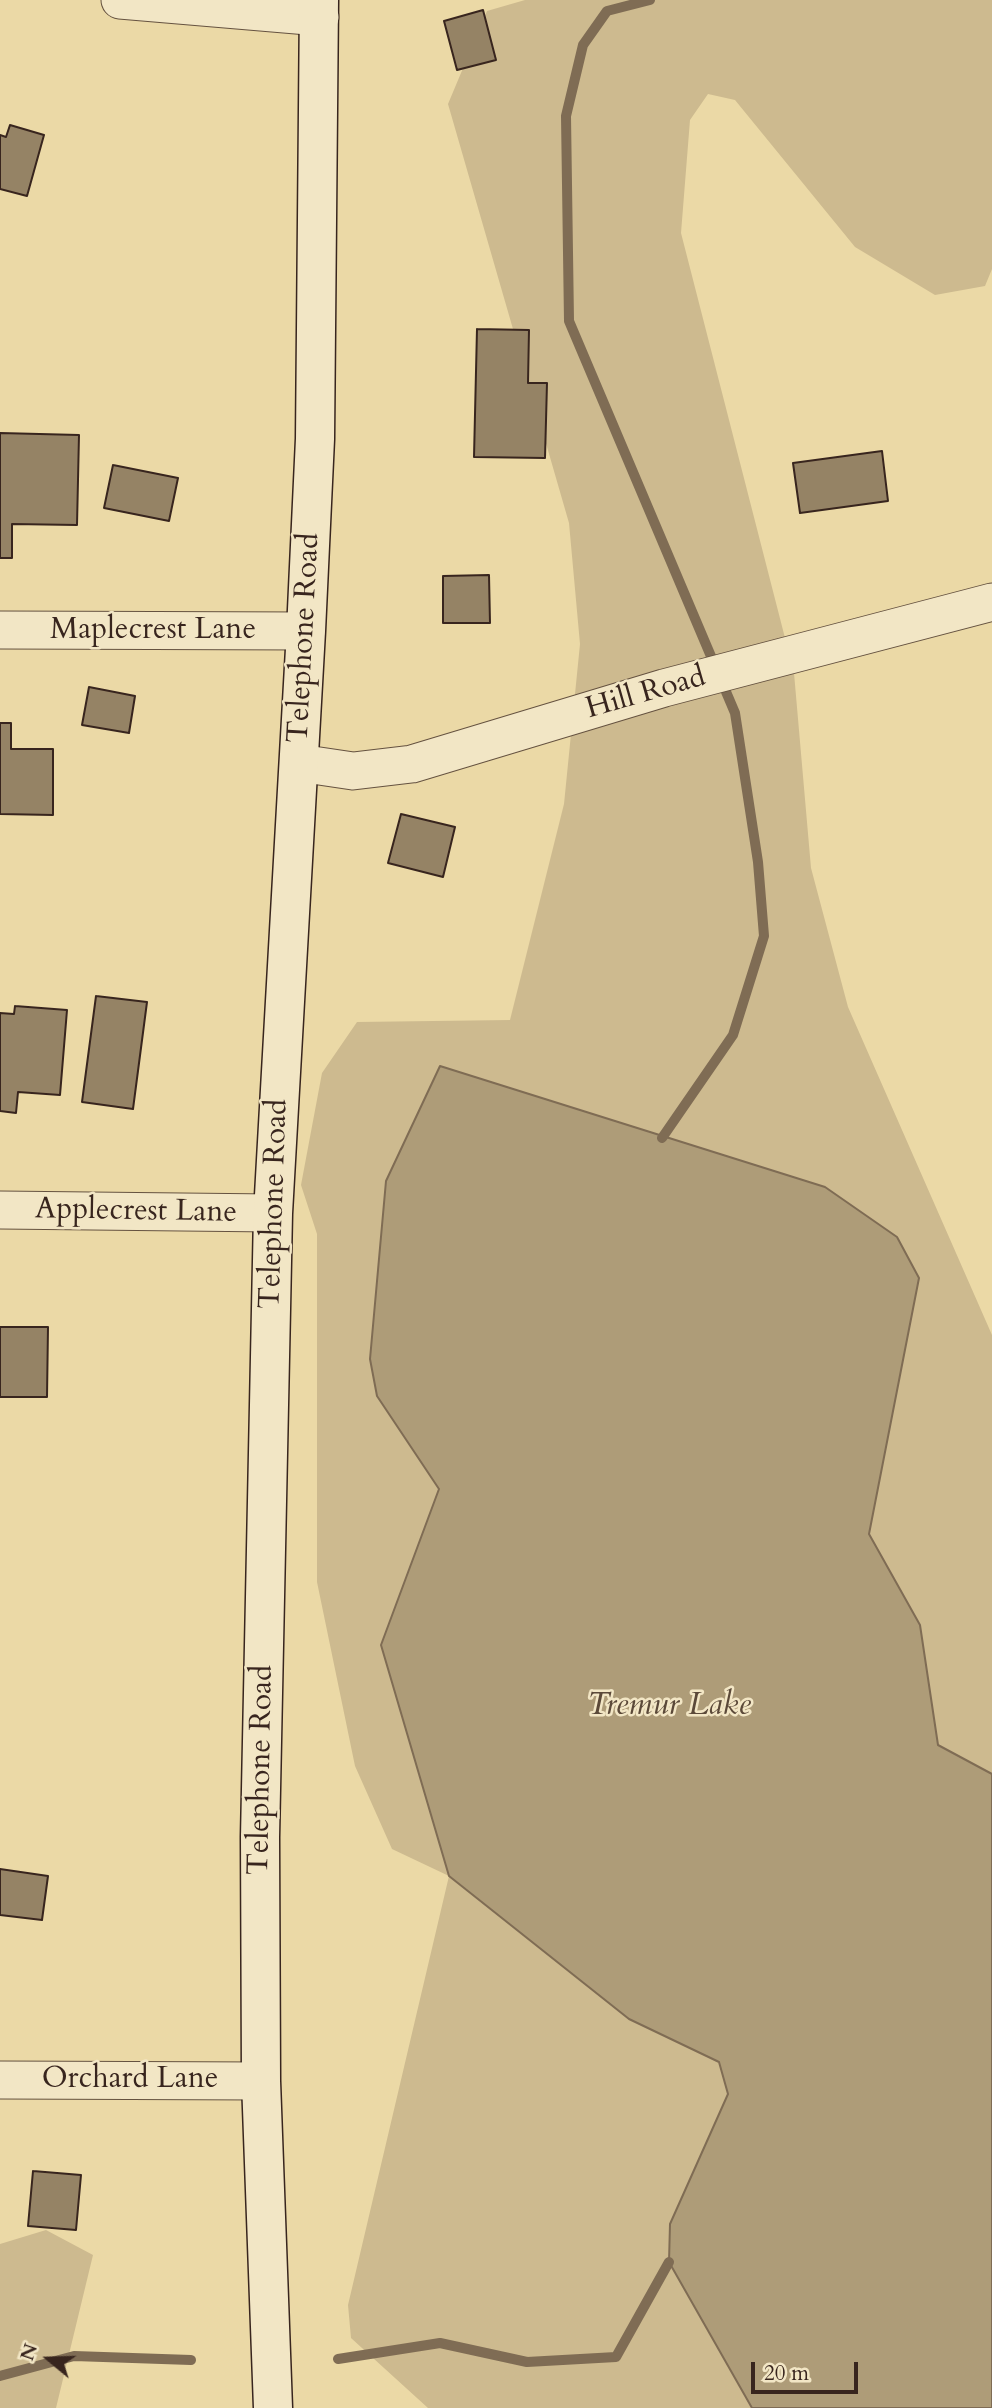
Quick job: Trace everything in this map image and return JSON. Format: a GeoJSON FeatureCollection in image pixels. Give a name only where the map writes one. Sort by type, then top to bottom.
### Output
{"type":"FeatureCollection","features":[{"type":"Feature","properties":{"kind":"street"},"geometry":{"type":"LineString","coordinates":[[120,0],[319,8]]}},
{"type":"Feature","properties":{"kind":"street","name":"Telephone Road"},"geometry":{"type":"LineString","coordinates":[[273,2408],[261,2081],[260,1823],[273,1213],[315,439],[319,8]]}},
{"type":"Feature","properties":{"kind":"street","name":"Hill Road"},"geometry":{"type":"LineString","coordinates":[[299,762],[353,771],[412,764],[664,688],[992,602]]}},
{"type":"Feature","properties":{"kind":"street","name":"Maplecrest Lane"},"geometry":{"type":"LineString","coordinates":[[0,630],[306,631]]}},
{"type":"Feature","properties":{"kind":"street","name":"Applecrest Lane"},"geometry":{"type":"LineString","coordinates":[[0,1210],[273,1213]]}},
{"type":"Feature","properties":{"kind":"street","name":"Orchard Lane"},"geometry":{"type":"LineString","coordinates":[[0,2080],[261,2081]]}},
{"type":"Feature","properties":{"kind":"shaded area"},"geometry":{"type":"Polygon","coordinates":[[[525,0],[992,0],[992,269],[985,286],[935,295],[855,247],[735,100],[708,94],[690,120],[681,233],[794,673],[811,868],[848,1007],[992,1335],[992,1774],[938,1745],[920,1625],[869,1534],[919,1278],[825,1187],[440,1066],[386,1181],[370,1359],[377,1396],[439,1489],[381,1645],[449,1875],[629,2019],[719,2062],[728,2094],[670,2224],[669,2262],[752,2408],[428,2408],[351,2338],[348,2305],[449,1876],[392,1849],[355,1766],[317,1582],[317,1234],[301,1185],[322,1073],[357,1022],[510,1020],[564,804],[580,644],[569,523],[448,104],[487,11],[525,0]]]}},
{"type":"Feature","properties":{"kind":"shaded area"},"geometry":{"type":"Polygon","coordinates":[[[46,2230],[93,2255],[56,2408],[0,2408],[0,2244],[46,2230]]]}},
{"type":"Feature","properties":{"kind":"water","name":"Tremur Lake"},"geometry":{"type":"Polygon","coordinates":[[[440,1066],[825,1187],[897,1237],[919,1278],[869,1534],[920,1625],[938,1745],[992,1774],[992,2408],[752,2408],[669,2262],[670,2224],[728,2094],[719,2062],[629,2019],[449,1876],[381,1645],[439,1489],[377,1396],[370,1359],[386,1181],[440,1066]]]}},
{"type":"Feature","properties":{"kind":"building"},"geometry":{"type":"Polygon","coordinates":[[[483,10],[496,60],[457,70],[444,21],[483,10]]]}},
{"type":"Feature","properties":{"kind":"building"},"geometry":{"type":"Polygon","coordinates":[[[10,125],[44,135],[27,196],[0,189],[0,135],[6,137],[10,125]]]}},
{"type":"Feature","properties":{"kind":"building"},"geometry":{"type":"Polygon","coordinates":[[[477,329],[529,330],[528,383],[547,383],[545,458],[474,457],[477,329]]]}},
{"type":"Feature","properties":{"kind":"building"},"geometry":{"type":"Polygon","coordinates":[[[0,433],[79,435],[77,525],[12,524],[12,558],[0,558],[0,433]]]}},
{"type":"Feature","properties":{"kind":"building"},"geometry":{"type":"Polygon","coordinates":[[[882,451],[888,501],[800,513],[793,463],[882,451]]]}},
{"type":"Feature","properties":{"kind":"building"},"geometry":{"type":"Polygon","coordinates":[[[113,465],[178,478],[169,521],[104,508],[113,465]]]}},
{"type":"Feature","properties":{"kind":"building"},"geometry":{"type":"Polygon","coordinates":[[[489,575],[490,623],[443,623],[443,576],[489,575]]]}},
{"type":"Feature","properties":{"kind":"building"},"geometry":{"type":"Polygon","coordinates":[[[89,687],[135,696],[129,733],[82,725],[89,687]]]}},
{"type":"Feature","properties":{"kind":"building"},"geometry":{"type":"Polygon","coordinates":[[[0,723],[11,723],[11,749],[53,749],[53,815],[0,814],[0,723]]]}},
{"type":"Feature","properties":{"kind":"building"},"geometry":{"type":"Polygon","coordinates":[[[401,814],[455,827],[443,877],[388,863],[401,814]]]}},
{"type":"Feature","properties":{"kind":"building"},"geometry":{"type":"Polygon","coordinates":[[[96,996],[147,1002],[133,1109],[82,1102],[96,996]]]}},
{"type":"Feature","properties":{"kind":"building"},"geometry":{"type":"Polygon","coordinates":[[[15,1006],[67,1010],[60,1095],[18,1092],[16,1113],[0,1111],[0,1013],[14,1014],[15,1006]]]}},
{"type":"Feature","properties":{"kind":"building"},"geometry":{"type":"Polygon","coordinates":[[[0,1327],[48,1327],[47,1397],[0,1397],[0,1327]]]}},
{"type":"Feature","properties":{"kind":"building"},"geometry":{"type":"Polygon","coordinates":[[[0,1869],[48,1876],[42,1920],[0,1915],[0,1869]]]}},
{"type":"Feature","properties":{"kind":"building"},"geometry":{"type":"Polygon","coordinates":[[[33,2171],[81,2175],[76,2230],[28,2226],[33,2171]]]}},
{"type":"Feature","properties":{"kind":"waterway"},"geometry":{"type":"LineString","coordinates":[[650,0],[607,11],[583,45],[566,116],[569,321],[735,713],[758,862],[764,936],[733,1035],[662,1138]]}},
{"type":"Feature","properties":{"kind":"waterway"},"geometry":{"type":"LineString","coordinates":[[338,2359],[440,2343],[527,2362],[616,2357],[669,2262]]}},
{"type":"Feature","properties":{"kind":"waterway"},"geometry":{"type":"LineString","coordinates":[[0,2376],[74,2356],[191,2360]]}}]}
